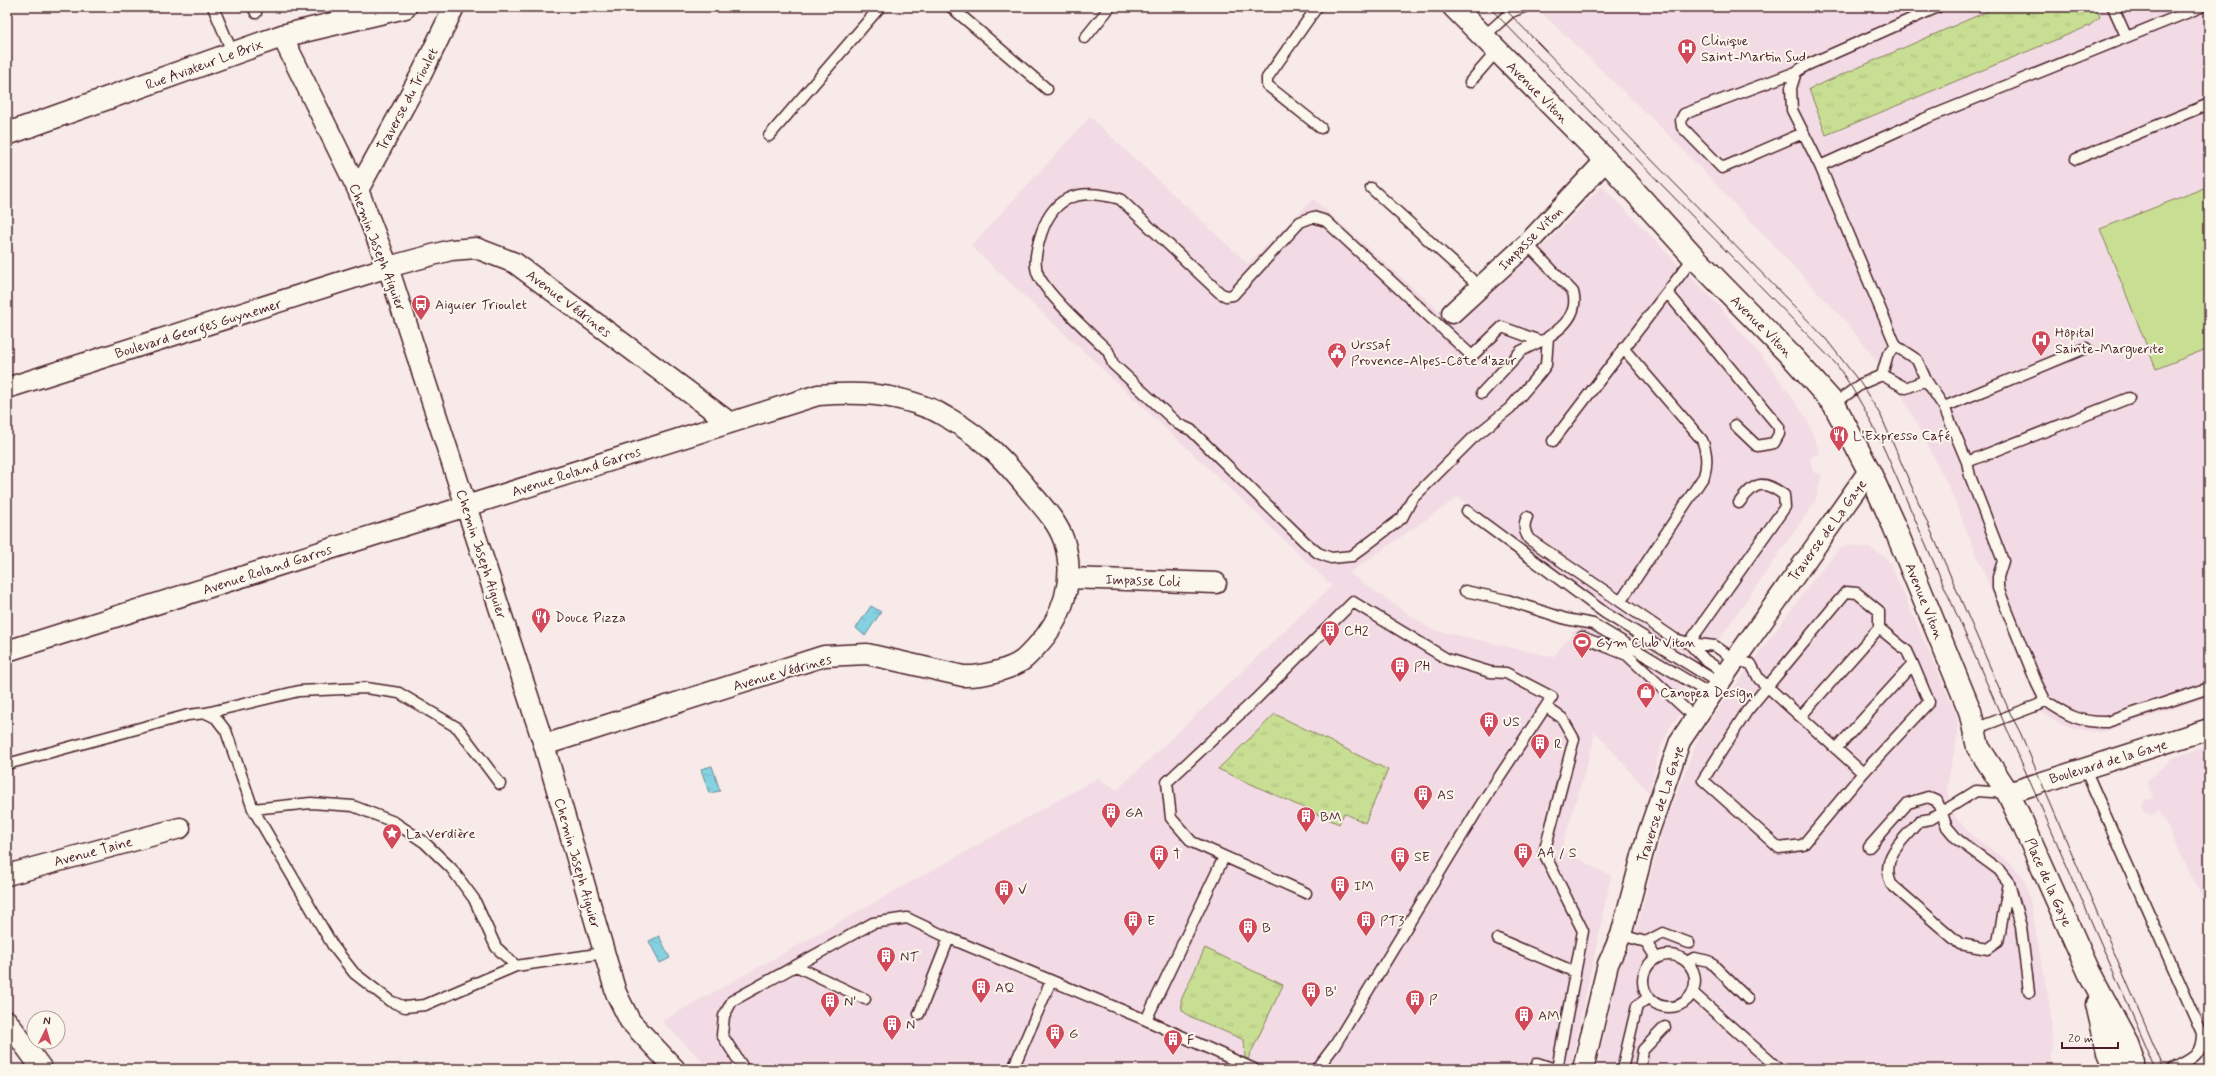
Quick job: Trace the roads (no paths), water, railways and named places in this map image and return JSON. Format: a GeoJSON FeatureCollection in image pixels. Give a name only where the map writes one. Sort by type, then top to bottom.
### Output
{"type":"FeatureCollection","features":[{"type":"Feature","properties":{"kind":"street","name":"Rue Aviateur Le Brix"},"geometry":{"type":"LineString","coordinates":[[7,134],[282,36],[405,7]]}},
{"type":"Feature","properties":{"kind":"street","name":"Traverse du Trioulet"},"geometry":{"type":"LineString","coordinates":[[358,190],[422,73],[454,7]]}},
{"type":"Feature","properties":{"kind":"street","name":"Avenue Viton"},"geometry":{"type":"LineString","coordinates":[[1454,7],[1606,160],[1694,257],[1794,359],[1834,404],[1869,471],[1977,718],[1992,742],[2008,793]]}},
{"type":"Feature","properties":{"kind":"street","name":"Chemin Joseph Aiguier"},"geometry":{"type":"LineString","coordinates":[[282,36],[358,190],[388,268],[544,746],[616,993],[630,1021],[675,1069]]}},
{"type":"Feature","properties":{"kind":"street","name":"Impasse Viton"},"geometry":{"type":"LineString","coordinates":[[1452,313],[1527,244],[1606,160]]}},
{"type":"Feature","properties":{"kind":"street","name":"Avenue Védrines"},"geometry":{"type":"LineString","coordinates":[[388,268],[451,250],[476,248],[515,263],[729,422]]}},
{"type":"Feature","properties":{"kind":"street","name":"Boulevard Georges Guynemer"},"geometry":{"type":"LineString","coordinates":[[7,388],[388,268]]}},
{"type":"Feature","properties":{"kind":"street","name":"Avenue Roland Garros"},"geometry":{"type":"LineString","coordinates":[[7,651],[466,507],[729,422],[818,395],[854,392],[895,397],[930,408],[974,433],[1004,460],[1051,517],[1064,542],[1069,578]]}},
{"type":"Feature","properties":{"kind":"street","name":"Traverse de La Gaye"},"geometry":{"type":"LineString","coordinates":[[1583,1069],[1608,964],[1621,935],[1647,837],[1680,741],[1869,471]]}},
{"type":"Feature","properties":{"kind":"street","name":"Avenue Védrines"},"geometry":{"type":"LineString","coordinates":[[544,746],[824,656],[867,654],[963,676],[975,677],[995,672],[1022,660],[1045,638],[1062,612],[1069,578]]}},
{"type":"Feature","properties":{"kind":"street","name":"Impasse Coli"},"geometry":{"type":"LineString","coordinates":[[1069,578],[1216,583]]}},
{"type":"Feature","properties":{"kind":"street","name":"Boulevard de la Gaye"},"geometry":{"type":"LineString","coordinates":[[2008,793],[2209,729]]}},
{"type":"Feature","properties":{"kind":"street","name":"Place de la Gaye"},"geometry":{"type":"LineString","coordinates":[[2008,793],[2089,972],[2127,1043],[2134,1063],[2133,1069]]}},
{"type":"Feature","properties":{"kind":"street","name":"Avenue Taine"},"geometry":{"type":"LineString","coordinates":[[7,875],[180,828]]}},
{"type":"Feature","properties":{"kind":"street","name":"Place de la Gaye"},"geometry":{"type":"LineString","coordinates":[[2089,972],[2108,1052],[2115,1069]]}},
{"type":"Feature","properties":{"kind":"street"},"geometry":{"type":"LineString","coordinates":[[7,1021],[42,1069]]}},
{"type":"Feature","properties":{"kind":"lane"},"geometry":{"type":"LineString","coordinates":[[213,7],[233,54]]}},
{"type":"Feature","properties":{"kind":"lane"},"geometry":{"type":"LineString","coordinates":[[769,136],[880,7]]}},
{"type":"Feature","properties":{"kind":"lane"},"geometry":{"type":"LineString","coordinates":[[951,7],[1047,89]]}},
{"type":"Feature","properties":{"kind":"lane"},"geometry":{"type":"LineString","coordinates":[[1085,38],[1110,7]]}},
{"type":"Feature","properties":{"kind":"lane"},"geometry":{"type":"LineString","coordinates":[[1317,7],[1267,78],[1267,85],[1320,128]]}},
{"type":"Feature","properties":{"kind":"lane"},"geometry":{"type":"LineString","coordinates":[[1470,82],[1490,44],[1512,9],[1524,7]]}},
{"type":"Feature","properties":{"kind":"lane"},"geometry":{"type":"LineString","coordinates":[[1803,133],[1722,168],[1682,127],[1681,120],[1684,114],[1796,72],[1805,66],[1938,7]]}},
{"type":"Feature","properties":{"kind":"lane"},"geometry":{"type":"LineString","coordinates":[[2113,7],[2126,36]]}},
{"type":"Feature","properties":{"kind":"lane"},"geometry":{"type":"LineString","coordinates":[[1820,166],[1924,119],[2126,36],[2201,7]]}},
{"type":"Feature","properties":{"kind":"lane"},"geometry":{"type":"LineString","coordinates":[[1796,72],[1791,88],[1792,110],[1820,166],[1896,346],[1917,360],[1926,380],[1944,407],[1967,462],[1970,476],[2003,561],[1998,577],[1998,588],[2045,700],[2063,714],[2078,719],[2095,722],[2107,722],[2209,688]]}},
{"type":"Feature","properties":{"kind":"lane"},"geometry":{"type":"LineString","coordinates":[[2076,159],[2209,104]]}},
{"type":"Feature","properties":{"kind":"lane"},"geometry":{"type":"LineString","coordinates":[[1371,188],[1480,286]]}},
{"type":"Feature","properties":{"kind":"lane"},"geometry":{"type":"LineString","coordinates":[[1099,193],[1120,199],[1220,293],[1226,296],[1232,295],[1300,222],[1313,217],[1326,221],[1472,356],[1502,327],[1544,339],[1546,365],[1510,408],[1473,438],[1412,499],[1402,518],[1352,556],[1332,558],[1314,550],[1191,430],[1178,424],[1113,364],[1108,351],[1046,288],[1038,276],[1035,262],[1042,232],[1049,215],[1064,200],[1079,194],[1099,193]]}},
{"type":"Feature","properties":{"kind":"lane"},"geometry":{"type":"LineString","coordinates":[[1482,393],[1521,350],[1544,339],[1558,330],[1575,311],[1576,301],[1573,292],[1527,244]]}},
{"type":"Feature","properties":{"kind":"lane"},"geometry":{"type":"LineString","coordinates":[[1553,441],[1694,257]]}},
{"type":"Feature","properties":{"kind":"lane"},"geometry":{"type":"LineString","coordinates":[[1668,292],[1779,427],[1779,434],[1774,443],[1757,446],[1735,425]]}},
{"type":"Feature","properties":{"kind":"lane"},"geometry":{"type":"LineString","coordinates":[[1834,404],[1862,384],[1882,375],[1888,354],[1896,346]]}},
{"type":"Feature","properties":{"kind":"lane"},"geometry":{"type":"LineString","coordinates":[[1621,601],[1704,476],[1706,468],[1706,452],[1702,440],[1624,348]]}},
{"type":"Feature","properties":{"kind":"lane"},"geometry":{"type":"LineString","coordinates":[[1944,407],[2086,348]]}},
{"type":"Feature","properties":{"kind":"lane"},"geometry":{"type":"LineString","coordinates":[[1882,375],[1906,388],[1926,380]]}},
{"type":"Feature","properties":{"kind":"lane"},"geometry":{"type":"LineString","coordinates":[[1967,462],[2129,398]]}},
{"type":"Feature","properties":{"kind":"lane"},"geometry":{"type":"LineString","coordinates":[[1689,643],[1785,507],[1784,495],[1773,486],[1760,484],[1750,488],[1739,504]]}},
{"type":"Feature","properties":{"kind":"lane"},"geometry":{"type":"LineString","coordinates":[[1467,511],[1605,613],[1723,678]]}},
{"type":"Feature","properties":{"kind":"lane"},"geometry":{"type":"LineString","coordinates":[[1527,517],[1524,523],[1525,532],[1529,539],[1675,639],[1689,643],[1715,646],[1723,678]]}},
{"type":"Feature","properties":{"kind":"lane"},"geometry":{"type":"LineString","coordinates":[[1465,591],[1507,600],[1566,619],[1593,624],[1723,678],[1751,664],[1759,679],[1863,773]]}},
{"type":"Feature","properties":{"kind":"lane"},"geometry":{"type":"LineString","coordinates":[[1801,716],[1880,628],[1879,611],[1857,593],[1846,592],[1747,711],[1703,780],[1780,848],[1802,845],[1863,773],[1929,702],[1907,651],[1880,628]]}},
{"type":"Feature","properties":{"kind":"lane"},"geometry":{"type":"LineString","coordinates":[[1306,893],[1192,842],[1171,818],[1167,782],[1256,699],[1353,602],[1447,659],[1490,672],[1506,673],[1552,697],[1480,806],[1335,1045],[1317,1069]]}},
{"type":"Feature","properties":{"kind":"lane"},"geometry":{"type":"LineString","coordinates":[[1582,637],[1627,655],[1696,719]]}},
{"type":"Feature","properties":{"kind":"lane"},"geometry":{"type":"LineString","coordinates":[[1689,643],[1723,678]]}},
{"type":"Feature","properties":{"kind":"lane"},"geometry":{"type":"LineString","coordinates":[[1836,749],[1913,664]]}},
{"type":"Feature","properties":{"kind":"lane"},"geometry":{"type":"LineString","coordinates":[[7,764],[188,715],[206,713],[299,691],[366,688],[399,694],[458,728],[500,784]]}},
{"type":"Feature","properties":{"kind":"lane"},"geometry":{"type":"LineString","coordinates":[[1977,718],[2038,705],[2045,700]]}},
{"type":"Feature","properties":{"kind":"lane"},"geometry":{"type":"LineString","coordinates":[[1537,1064],[1556,1069],[1583,930],[1544,853],[1574,739],[1562,718],[1546,707]]}},
{"type":"Feature","properties":{"kind":"lane"},"geometry":{"type":"LineString","coordinates":[[206,713],[216,718],[226,731],[253,809],[333,946],[354,973],[390,1001],[405,1007],[425,1005],[516,966],[604,953]]}},
{"type":"Feature","properties":{"kind":"lane"},"geometry":{"type":"LineString","coordinates":[[2086,769],[2202,1033],[2202,1044],[2197,1055],[2172,1069]]}},
{"type":"Feature","properties":{"kind":"lane"},"geometry":{"type":"LineString","coordinates":[[2008,793],[1976,792],[1931,819],[1919,821],[1892,853],[1888,861],[1887,873],[1891,884],[1960,944],[1988,949],[1998,942],[2009,883]]}},
{"type":"Feature","properties":{"kind":"lane"},"geometry":{"type":"LineString","coordinates":[[1869,847],[1908,804],[1917,799],[1928,797],[1937,801],[1947,827],[1958,840],[1999,870],[2009,883],[2021,927],[2029,992]]}},
{"type":"Feature","properties":{"kind":"lane"},"geometry":{"type":"LineString","coordinates":[[253,809],[311,803],[353,806],[394,822],[424,842],[451,868],[474,899],[496,947],[516,966]]}},
{"type":"Feature","properties":{"kind":"lane"},"geometry":{"type":"LineString","coordinates":[[1146,1020],[1224,857]]}},
{"type":"Feature","properties":{"kind":"lane"},"geometry":{"type":"LineString","coordinates":[[744,1069],[722,1035],[724,1016],[732,1001],[873,923],[907,918],[949,938],[1146,1020],[1254,1069]]}},
{"type":"Feature","properties":{"kind":"lane"},"geometry":{"type":"LineString","coordinates":[[1646,942],[1663,933],[1690,943]]}},
{"type":"Feature","properties":{"kind":"lane"},"geometry":{"type":"LineString","coordinates":[[1621,935],[1646,942],[1656,958]]}},
{"type":"Feature","properties":{"kind":"lane"},"geometry":{"type":"LineString","coordinates":[[919,1014],[949,938]]}},
{"type":"Feature","properties":{"kind":"lane"},"geometry":{"type":"LineString","coordinates":[[1498,939],[1575,972]]}},
{"type":"Feature","properties":{"kind":"lane"},"geometry":{"type":"LineString","coordinates":[[1672,955],[1687,962],[1695,977],[1693,993],[1681,1005],[1673,1007],[1656,1003],[1649,997],[1643,981],[1649,964],[1656,958],[1672,955]]}},
{"type":"Feature","properties":{"kind":"lane"},"geometry":{"type":"LineString","coordinates":[[1687,962],[1694,958],[1709,961],[1748,999]]}},
{"type":"Feature","properties":{"kind":"lane"},"geometry":{"type":"LineString","coordinates":[[796,966],[865,999]]}},
{"type":"Feature","properties":{"kind":"lane"},"geometry":{"type":"LineString","coordinates":[[1016,1064],[1051,981]]}},
{"type":"Feature","properties":{"kind":"lane"},"geometry":{"type":"LineString","coordinates":[[1693,993],[1779,1069]]}},
{"type":"Feature","properties":{"kind":"lane"},"geometry":{"type":"LineString","coordinates":[[1622,1069],[1637,1006],[1649,997]]}},
{"type":"Feature","properties":{"kind":"lane"},"geometry":{"type":"LineString","coordinates":[[1640,1069],[1643,1050],[1665,1026]]}},
{"type":"Feature","properties":{"kind":"water"},"geometry":{"type":"Polygon","coordinates":[[[871,606],[881,612],[865,636],[856,628],[871,606]]]}},
{"type":"Feature","properties":{"kind":"water"},"geometry":{"type":"Polygon","coordinates":[[[712,766],[720,791],[709,793],[701,769],[712,766]]]}},
{"type":"Feature","properties":{"kind":"water"},"geometry":{"type":"Polygon","coordinates":[[[659,936],[670,958],[660,963],[649,941],[659,936]]]}},
{"type":"Feature","properties":{"kind":"tram line"},"geometry":{"type":"LineString","coordinates":[[1489,7],[1836,364],[1857,396],[1885,451],[2156,1069]]}},
{"type":"Feature","properties":{"kind":"tram line"},"geometry":{"type":"LineString","coordinates":[[1503,7],[1826,339],[1861,384],[1881,416],[2011,715],[2020,732],[2164,1069]]}},
{"type":"Feature","properties":{"kind":"place","name":"Clinique Saint-Martin Sud"},"geometry":{"type":"Point","coordinates":[1687,65]}},
{"type":"Feature","properties":{"kind":"place","name":"Aiguier Trioulet"},"geometry":{"type":"Point","coordinates":[421,321]}},
{"type":"Feature","properties":{"kind":"place","name":"Hôpital Sainte-Marguerite"},"geometry":{"type":"Point","coordinates":[2041,357]}},
{"type":"Feature","properties":{"kind":"place","name":"Urssaf Provence-Alpes-Côte d'azur"},"geometry":{"type":"Point","coordinates":[1337,369]}},
{"type":"Feature","properties":{"kind":"place","name":"L'Expresso Café"},"geometry":{"type":"Point","coordinates":[1839,452]}},
{"type":"Feature","properties":{"kind":"place","name":"Douce Pizza"},"geometry":{"type":"Point","coordinates":[541,634]}},
{"type":"Feature","properties":{"kind":"place","name":"CH2"},"geometry":{"type":"Point","coordinates":[1330,647]}},
{"type":"Feature","properties":{"kind":"place","name":"Gym Club Viton"},"geometry":{"type":"Point","coordinates":[1582,659]}},
{"type":"Feature","properties":{"kind":"place","name":"PH"},"geometry":{"type":"Point","coordinates":[1400,683]}},
{"type":"Feature","properties":{"kind":"place","name":"Canopea Design"},"geometry":{"type":"Point","coordinates":[1646,709]}},
{"type":"Feature","properties":{"kind":"place","name":"US"},"geometry":{"type":"Point","coordinates":[1489,738]}},
{"type":"Feature","properties":{"kind":"place","name":"R"},"geometry":{"type":"Point","coordinates":[1540,760]}},
{"type":"Feature","properties":{"kind":"place","name":"AS"},"geometry":{"type":"Point","coordinates":[1423,811]}},
{"type":"Feature","properties":{"kind":"place","name":"GA"},"geometry":{"type":"Point","coordinates":[1111,829]}},
{"type":"Feature","properties":{"kind":"place","name":"BM"},"geometry":{"type":"Point","coordinates":[1306,833]}},
{"type":"Feature","properties":{"kind":"place","name":"La Verdière"},"geometry":{"type":"Point","coordinates":[392,850]}},
{"type":"Feature","properties":{"kind":"place","name":"AA / S"},"geometry":{"type":"Point","coordinates":[1523,869]}},
{"type":"Feature","properties":{"kind":"place","name":"T"},"geometry":{"type":"Point","coordinates":[1159,871]}},
{"type":"Feature","properties":{"kind":"place","name":"SE"},"geometry":{"type":"Point","coordinates":[1400,873]}},
{"type":"Feature","properties":{"kind":"place","name":"IM"},"geometry":{"type":"Point","coordinates":[1340,902]}},
{"type":"Feature","properties":{"kind":"place","name":"V"},"geometry":{"type":"Point","coordinates":[1004,906]}},
{"type":"Feature","properties":{"kind":"place","name":"E"},"geometry":{"type":"Point","coordinates":[1133,937]}},
{"type":"Feature","properties":{"kind":"place","name":"PT3"},"geometry":{"type":"Point","coordinates":[1366,937]}},
{"type":"Feature","properties":{"kind":"place","name":"B"},"geometry":{"type":"Point","coordinates":[1248,944]}},
{"type":"Feature","properties":{"kind":"place","name":"NT"},"geometry":{"type":"Point","coordinates":[886,973]}},
{"type":"Feature","properties":{"kind":"place","name":"AQ"},"geometry":{"type":"Point","coordinates":[981,1004]}},
{"type":"Feature","properties":{"kind":"place","name":"B'"},"geometry":{"type":"Point","coordinates":[1311,1008]}},
{"type":"Feature","properties":{"kind":"place","name":"P"},"geometry":{"type":"Point","coordinates":[1415,1016]}},
{"type":"Feature","properties":{"kind":"place","name":"N'"},"geometry":{"type":"Point","coordinates":[830,1018]}},
{"type":"Feature","properties":{"kind":"place","name":"AM"},"geometry":{"type":"Point","coordinates":[1524,1032]}},
{"type":"Feature","properties":{"kind":"place","name":"N"},"geometry":{"type":"Point","coordinates":[892,1041]}},
{"type":"Feature","properties":{"kind":"place","name":"G"},"geometry":{"type":"Point","coordinates":[1055,1050]}},
{"type":"Feature","properties":{"kind":"place","name":"F"},"geometry":{"type":"Point","coordinates":[1173,1056]}}]}
